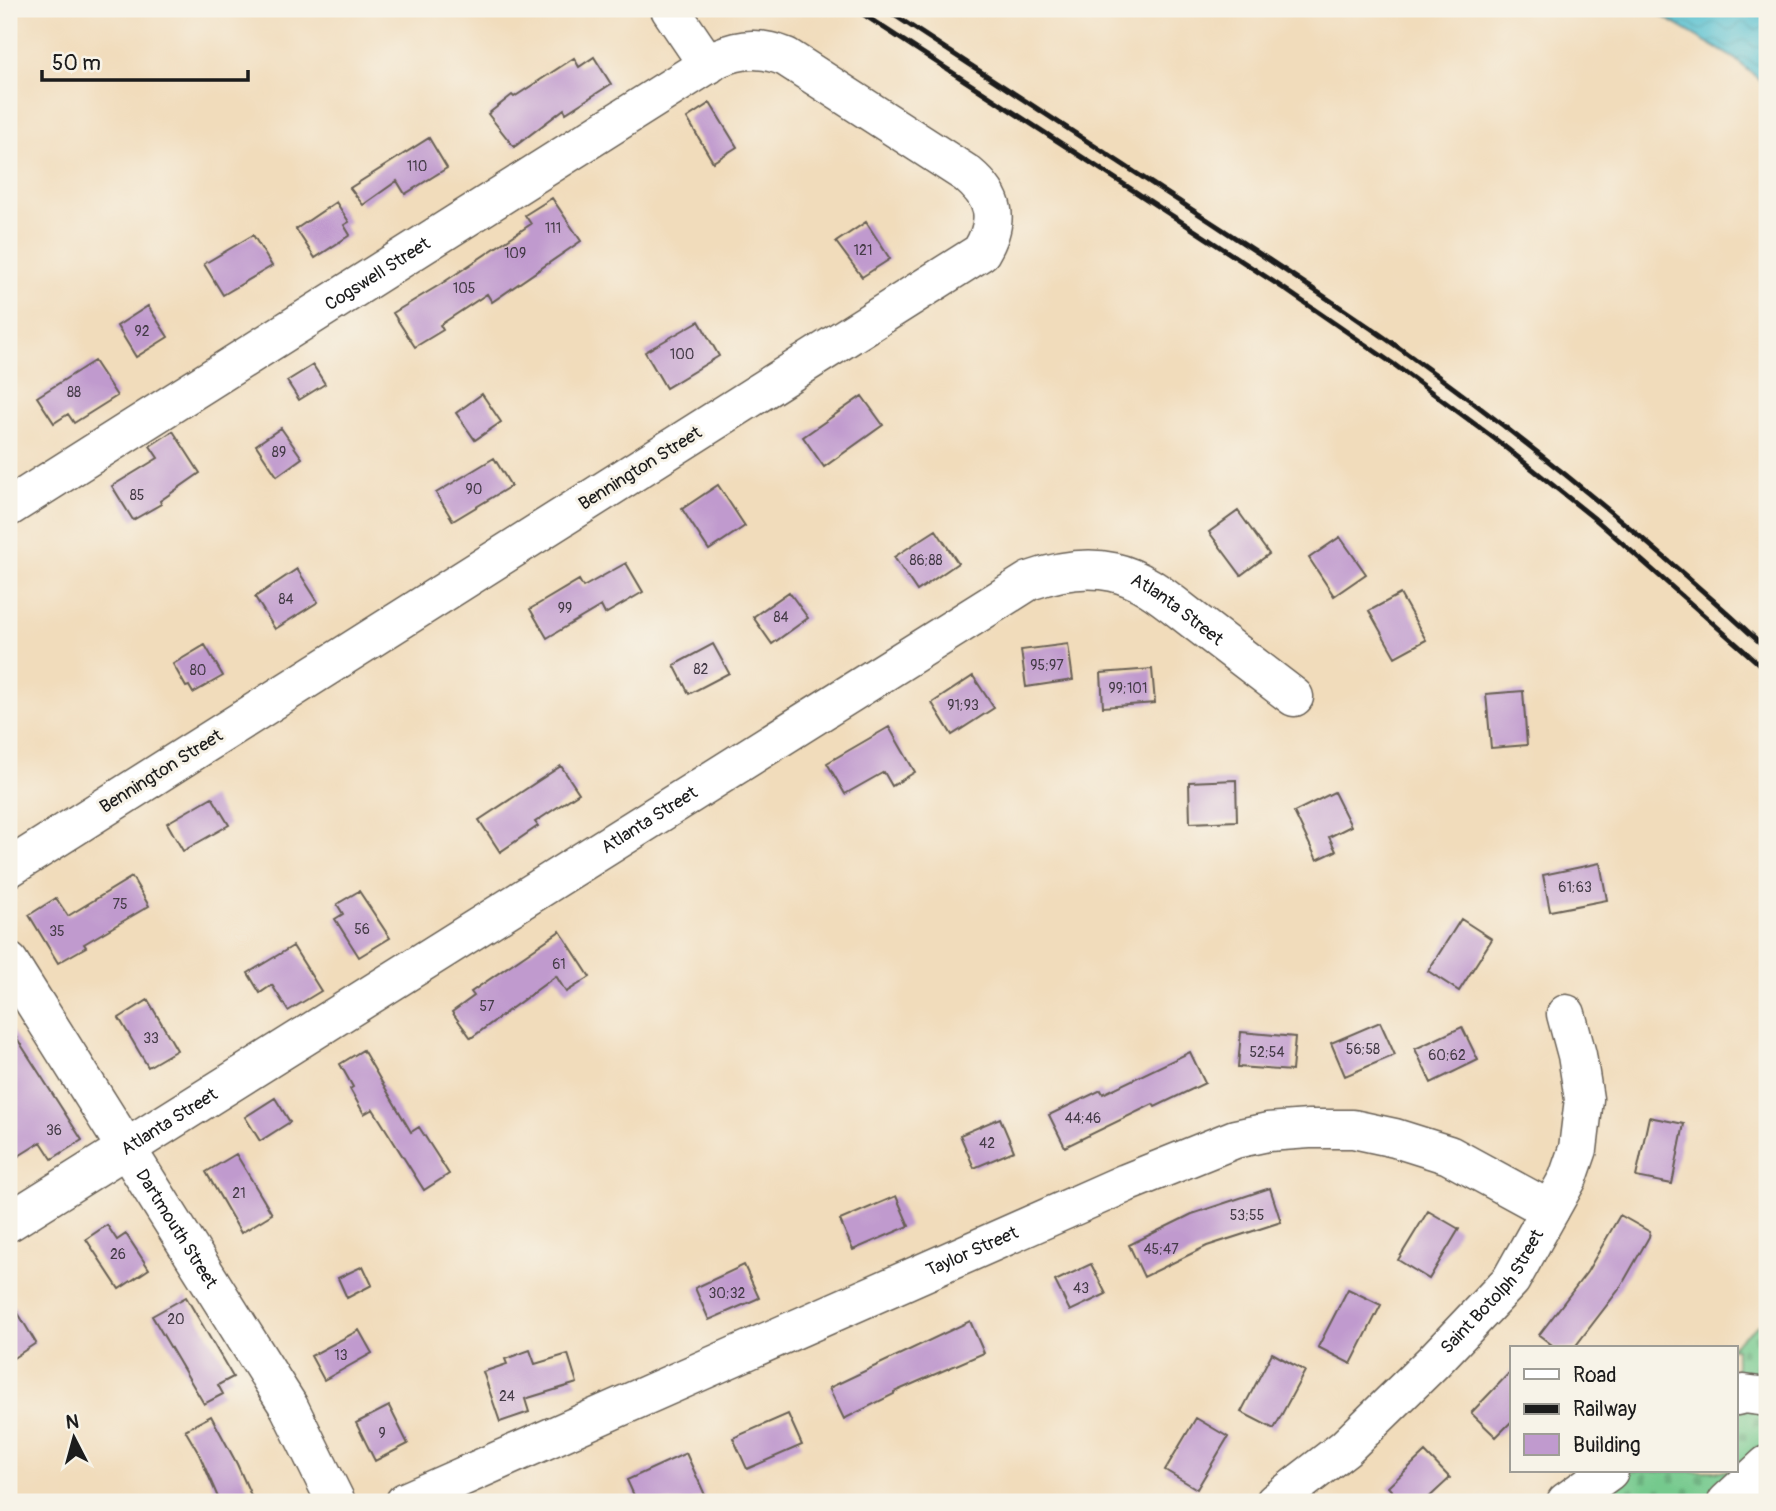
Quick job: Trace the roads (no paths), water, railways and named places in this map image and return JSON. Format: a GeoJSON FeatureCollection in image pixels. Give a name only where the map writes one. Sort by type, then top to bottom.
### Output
{"type":"FeatureCollection","features":[{"type":"Feature","properties":{"kind":"street"},"geometry":{"type":"LineString","coordinates":[[670,9],[708,65]]}},
{"type":"Feature","properties":{"kind":"street","name":"Cogswell Street"},"geometry":{"type":"LineString","coordinates":[[9,507],[708,65],[732,52],[749,49]]}},
{"type":"Feature","properties":{"kind":"street","name":"Bennington Street"},"geometry":{"type":"LineString","coordinates":[[9,868],[981,252],[991,235],[993,218],[991,201],[981,185],[786,57],[763,49],[749,49]]}},
{"type":"Feature","properties":{"kind":"street","name":"Atlanta Street"},"geometry":{"type":"LineString","coordinates":[[9,1222],[996,599],[1029,581],[1055,573],[1086,570],[1112,572],[1135,579],[1160,594],[1294,696]]}},
{"type":"Feature","properties":{"kind":"street","name":"Dartmouth Street"},"geometry":{"type":"LineString","coordinates":[[9,961],[289,1407],[336,1502]]}},
{"type":"Feature","properties":{"kind":"street","name":"Saint Botolph Street"},"geometry":{"type":"LineString","coordinates":[[1275,1502],[1345,1448],[1433,1362],[1511,1280],[1568,1178],[1578,1149],[1584,1099],[1577,1055],[1566,1014]]}},
{"type":"Feature","properties":{"kind":"street","name":"Taylor Street"},"geometry":{"type":"LineString","coordinates":[[405,1502],[1126,1183],[1235,1139],[1268,1132],[1310,1129],[1353,1129],[1395,1138],[1449,1155],[1550,1210]]}},
{"type":"Feature","properties":{"kind":"street"},"geometry":{"type":"LineString","coordinates":[[1738,1396],[1767,1397]]}},
{"type":"Feature","properties":{"kind":"street"},"geometry":{"type":"LineString","coordinates":[[1727,1502],[1767,1465]]}},
{"type":"Feature","properties":{"kind":"street"},"geometry":{"type":"LineString","coordinates":[[1566,1502],[1608,1472]]}},
{"type":"Feature","properties":{"kind":"water"},"geometry":{"type":"Polygon","coordinates":[[[1650,9],[1767,9],[1767,86],[1735,59],[1650,9]]]}},
{"type":"Feature","properties":{"kind":"railway"},"geometry":{"type":"LineString","coordinates":[[855,9],[1286,290],[1392,363],[1495,439],[1595,519],[1767,671]]}},
{"type":"Feature","properties":{"kind":"railway"},"geometry":{"type":"LineString","coordinates":[[885,9],[1296,277],[1402,350],[1497,420],[1589,494],[1767,649]]}}]}
